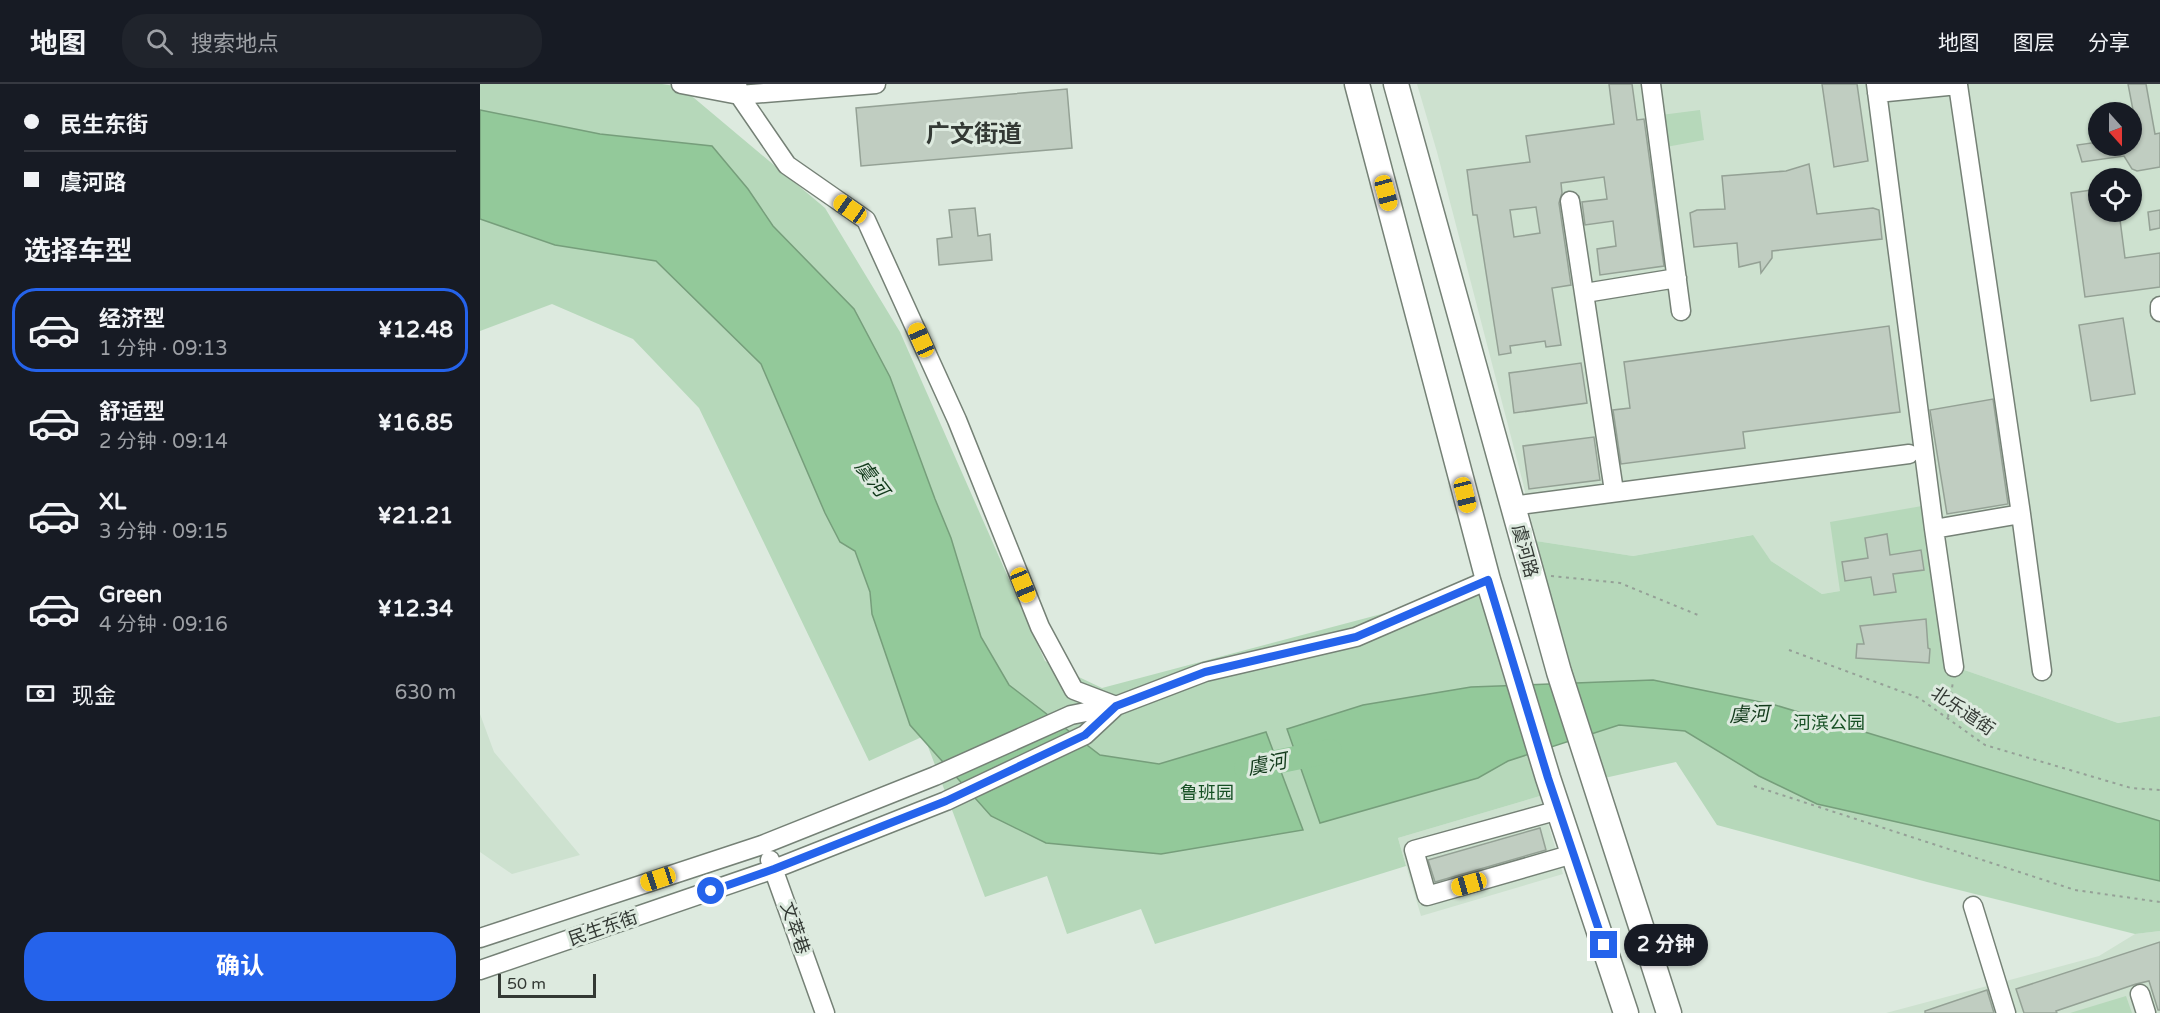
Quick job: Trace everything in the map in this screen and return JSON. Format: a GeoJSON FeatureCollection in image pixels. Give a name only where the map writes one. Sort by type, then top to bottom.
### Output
{"type":"FeatureCollection","features":[{"type":"Feature","properties":{"kind":"main road"},"geometry":{"type":"LineString","coordinates":[[1356,84],[1488,580],[1548,778],[1626,1013]]}},
{"type":"Feature","properties":{"kind":"main road","name":"虞河路"},"geometry":{"type":"LineString","coordinates":[[1396,84],[1559,672],[1669,1013]]}},
{"type":"Feature","properties":{"kind":"street"},"geometry":{"type":"LineString","coordinates":[[681,84],[738,89],[876,84]]}},
{"type":"Feature","properties":{"kind":"street"},"geometry":{"type":"LineString","coordinates":[[1652,84],[1681,311]]}},
{"type":"Feature","properties":{"kind":"street"},"geometry":{"type":"LineString","coordinates":[[1954,667],[1876,88],[1958,85],[2042,671]]}},
{"type":"Feature","properties":{"kind":"street"},"geometry":{"type":"LineString","coordinates":[[738,89],[787,165],[866,220],[957,420],[1040,627],[1074,690],[1116,706]]}},
{"type":"Feature","properties":{"kind":"street"},"geometry":{"type":"LineString","coordinates":[[1570,201],[1614,491]]}},
{"type":"Feature","properties":{"kind":"street"},"geometry":{"type":"LineString","coordinates":[[1585,293],[1677,278]]}},
{"type":"Feature","properties":{"kind":"street"},"geometry":{"type":"LineString","coordinates":[[2160,306],[2160,312]]}},
{"type":"Feature","properties":{"kind":"street"},"geometry":{"type":"LineString","coordinates":[[1512,506],[1909,454]]}},
{"type":"Feature","properties":{"kind":"street"},"geometry":{"type":"LineString","coordinates":[[1934,529],[2021,513]]}},
{"type":"Feature","properties":{"kind":"street","name":"民生东街"},"geometry":{"type":"LineString","coordinates":[[480,938],[762,845],[935,776],[1071,715],[1116,706],[1205,672],[1356,637],[1488,580]]}},
{"type":"Feature","properties":{"kind":"street","name":"民生东街"},"geometry":{"type":"LineString","coordinates":[[480,970],[774,869],[946,801],[1085,735],[1116,706]]}},
{"type":"Feature","properties":{"kind":"street"},"geometry":{"type":"LineString","coordinates":[[1559,810],[1414,850],[1427,896],[1573,854]]}},
{"type":"Feature","properties":{"kind":"street","name":"文萃巷"},"geometry":{"type":"LineString","coordinates":[[762,845],[774,869],[825,1013]]}},
{"type":"Feature","properties":{"kind":"street"},"geometry":{"type":"LineString","coordinates":[[1973,906],[2006,1013]]}},
{"type":"Feature","properties":{"kind":"street"},"geometry":{"type":"LineString","coordinates":[[2140,994],[2146,1013]]}},
{"type":"Feature","properties":{"kind":"path"},"geometry":{"type":"LineString","coordinates":[[1531,574],[1620,583],[1698,615]]}},
{"type":"Feature","properties":{"kind":"path","name":"北乐道街"},"geometry":{"type":"LineString","coordinates":[[1789,650],[1919,698],[1985,745],[2131,788],[2160,790]]}},
{"type":"Feature","properties":{"kind":"path"},"geometry":{"type":"LineString","coordinates":[[1948,718],[1954,667]]}},
{"type":"Feature","properties":{"kind":"path"},"geometry":{"type":"LineString","coordinates":[[1754,786],[2075,890],[2160,902]]}},
{"type":"Feature","properties":{"kind":"shaded area"},"geometry":{"type":"Polygon","coordinates":[[[1417,84],[2160,84],[2160,716],[2118,723],[1944,663],[1922,506],[1840,591],[1822,594],[1771,561],[1752,535],[1633,556],[1536,541],[1437,152],[1417,84]]]}},
{"type":"Feature","properties":{"kind":"shaded area"},"geometry":{"type":"Polygon","coordinates":[[[480,714],[494,752],[580,855],[512,874],[480,852],[480,714]]]}},
{"type":"Feature","properties":{"kind":"shaded area"},"geometry":{"type":"Polygon","coordinates":[[[1540,796],[1563,874],[1421,916],[1398,838],[1540,796]]]}},
{"type":"Feature","properties":{"kind":"shaded area"},"geometry":{"type":"Polygon","coordinates":[[[2160,931],[2160,1013],[1886,1013],[2099,956],[2135,934],[2160,931]]]}},
{"type":"Feature","properties":{"kind":"green space","name":"鲁班园"},"geometry":{"type":"Polygon","coordinates":[[[480,84],[662,84],[681,87],[825,208],[900,332],[1045,661],[1102,688],[1491,585],[1540,796],[1398,838],[1406,866],[1155,944],[1141,909],[1067,934],[1047,876],[985,897],[924,736],[869,761],[699,408],[633,339],[552,304],[480,331],[480,84]]]}},
{"type":"Feature","properties":{"kind":"green space"},"geometry":{"type":"Polygon","coordinates":[[[1700,110],[1704,140],[1666,147],[1661,115],[1700,110]]]}},
{"type":"Feature","properties":{"kind":"green space","name":"河滨公园"},"geometry":{"type":"Polygon","coordinates":[[[1922,506],[1944,663],[2118,723],[2160,716],[2160,931],[2135,934],[1927,882],[1717,825],[1676,762],[1600,779],[1536,541],[1633,556],[1753,535],[1771,561],[1822,594],[1840,591],[1830,522],[1922,506]]]}},
{"type":"Feature","properties":{"kind":"green space"},"geometry":{"type":"Polygon","coordinates":[[[2126,996],[2132,1013],[2070,1013],[2126,996]]]}},
{"type":"Feature","properties":{"kind":"water"},"geometry":{"type":"Polygon","coordinates":[[[480,110],[600,134],[712,146],[748,189],[773,226],[854,309],[890,377],[951,538],[981,637],[1009,685],[1100,755],[1159,764],[1266,732],[1303,830],[1161,854],[1046,843],[991,816],[910,725],[872,614],[870,592],[855,551],[840,542],[825,513],[761,364],[656,261],[555,245],[480,219],[480,110]]]}},
{"type":"Feature","properties":{"kind":"water"},"geometry":{"type":"Polygon","coordinates":[[[1653,680],[1775,705],[2160,821],[2160,881],[1817,804],[1759,776],[1685,731],[1619,725],[1508,761],[1478,778],[1320,823],[1287,729],[1363,705],[1471,687],[1653,680]]]}},
{"type":"Feature","properties":{"kind":"building"},"geometry":{"type":"Polygon","coordinates":[[[1609,84],[1632,84],[1637,120],[1644,119],[1664,266],[1600,275],[1597,249],[1616,246],[1613,221],[1585,225],[1582,202],[1607,199],[1604,177],[1561,183],[1562,193],[1559,203],[1571,285],[1552,288],[1561,345],[1546,347],[1545,341],[1510,346],[1511,353],[1499,355],[1477,215],[1473,215],[1467,170],[1530,162],[1526,136],[1614,124],[1609,84]],[[1536,207],[1510,210],[1514,237],[1540,233],[1536,207]]]}},
{"type":"Feature","properties":{"kind":"building"},"geometry":{"type":"Polygon","coordinates":[[[1822,84],[1857,84],[1868,161],[1834,167],[1822,84]]]}},
{"type":"Feature","properties":{"kind":"building"},"geometry":{"type":"Polygon","coordinates":[[[2128,84],[2146,84],[2155,134],[2160,133],[2160,167],[2142,170],[2142,168],[2131,168],[2124,156],[2142,156],[2142,102],[2131,102],[2128,84]]]}},
{"type":"Feature","properties":{"kind":"building"},"geometry":{"type":"Polygon","coordinates":[[[1067,89],[1072,148],[861,166],[856,108],[1067,89]]]}},
{"type":"Feature","properties":{"kind":"building"},"geometry":{"type":"Polygon","coordinates":[[[2088,143],[2088,156],[2124,156],[2082,162],[2077,145],[2088,143]]]}},
{"type":"Feature","properties":{"kind":"building"},"geometry":{"type":"Polygon","coordinates":[[[1809,164],[1817,214],[1873,208],[1879,210],[1882,239],[1772,251],[1772,258],[1761,273],[1760,262],[1739,267],[1737,243],[1694,247],[1690,213],[1697,210],[1725,209],[1722,176],[1786,171],[1809,164]]]}},
{"type":"Feature","properties":{"kind":"building"},"geometry":{"type":"Polygon","coordinates":[[[2088,190],[2088,222],[2120,222],[2125,258],[2160,253],[2160,287],[2085,297],[2071,193],[2088,190]]]}},
{"type":"Feature","properties":{"kind":"building"},"geometry":{"type":"Polygon","coordinates":[[[975,208],[978,236],[990,234],[992,260],[939,265],[937,239],[952,237],[949,210],[975,208]]]}},
{"type":"Feature","properties":{"kind":"building"},"geometry":{"type":"Polygon","coordinates":[[[2160,210],[2160,228],[2150,230],[2148,212],[2160,210]]]}},
{"type":"Feature","properties":{"kind":"building"},"geometry":{"type":"Polygon","coordinates":[[[2123,318],[2135,394],[2091,401],[2079,325],[2123,318]]]}},
{"type":"Feature","properties":{"kind":"building"},"geometry":{"type":"Polygon","coordinates":[[[1889,326],[1900,412],[1743,432],[1745,448],[1621,464],[1613,410],[1630,408],[1624,362],[1889,326]]]}},
{"type":"Feature","properties":{"kind":"building"},"geometry":{"type":"Polygon","coordinates":[[[1581,363],[1587,403],[1514,413],[1509,373],[1581,363]]]}},
{"type":"Feature","properties":{"kind":"building"},"geometry":{"type":"Polygon","coordinates":[[[1993,399],[2008,504],[1947,514],[1930,410],[1993,399]]]}},
{"type":"Feature","properties":{"kind":"building"},"geometry":{"type":"Polygon","coordinates":[[[1594,437],[1600,480],[1529,489],[1523,446],[1594,437]]]}},
{"type":"Feature","properties":{"kind":"building"},"geometry":{"type":"Polygon","coordinates":[[[1887,534],[1890,555],[1921,550],[1924,570],[1893,574],[1896,592],[1874,595],[1871,577],[1845,581],[1842,562],[1868,558],[1865,538],[1887,534]]]}},
{"type":"Feature","properties":{"kind":"building"},"geometry":{"type":"Polygon","coordinates":[[[1926,619],[1928,648],[1930,649],[1929,663],[1856,658],[1857,644],[1864,644],[1860,626],[1926,619]]]}},
{"type":"Feature","properties":{"kind":"building"},"geometry":{"type":"Polygon","coordinates":[[[1540,828],[1546,850],[1435,882],[1428,860],[1540,828]]]}},
{"type":"Feature","properties":{"kind":"building"},"geometry":{"type":"Polygon","coordinates":[[[2160,942],[2160,1010],[2158,1010],[2149,981],[2056,1011],[2057,1013],[2024,1013],[2016,989],[2160,942]]]}},
{"type":"Feature","properties":{"kind":"building"},"geometry":{"type":"Polygon","coordinates":[[[1987,990],[1994,1013],[1925,1013],[1925,1011],[1987,990]]]}},
{"type":"Feature","properties":{"kind":"waterway","name":"虞河"},"geometry":{"type":"LineString","coordinates":[[1246,768],[1330,751]]}},
{"type":"Feature","properties":{"kind":"district","name":"广文街道"},"geometry":{"type":"Point","coordinates":[974,134]}},
{"type":"Feature","properties":{"kind":"route"},"geometry":{"type":"LineString","coordinates":[[711,891],[774,869],[946,801],[1085,735],[1116,706],[1205,672],[1356,637],[1488,580],[1548,778],[1604,945]]}}]}
